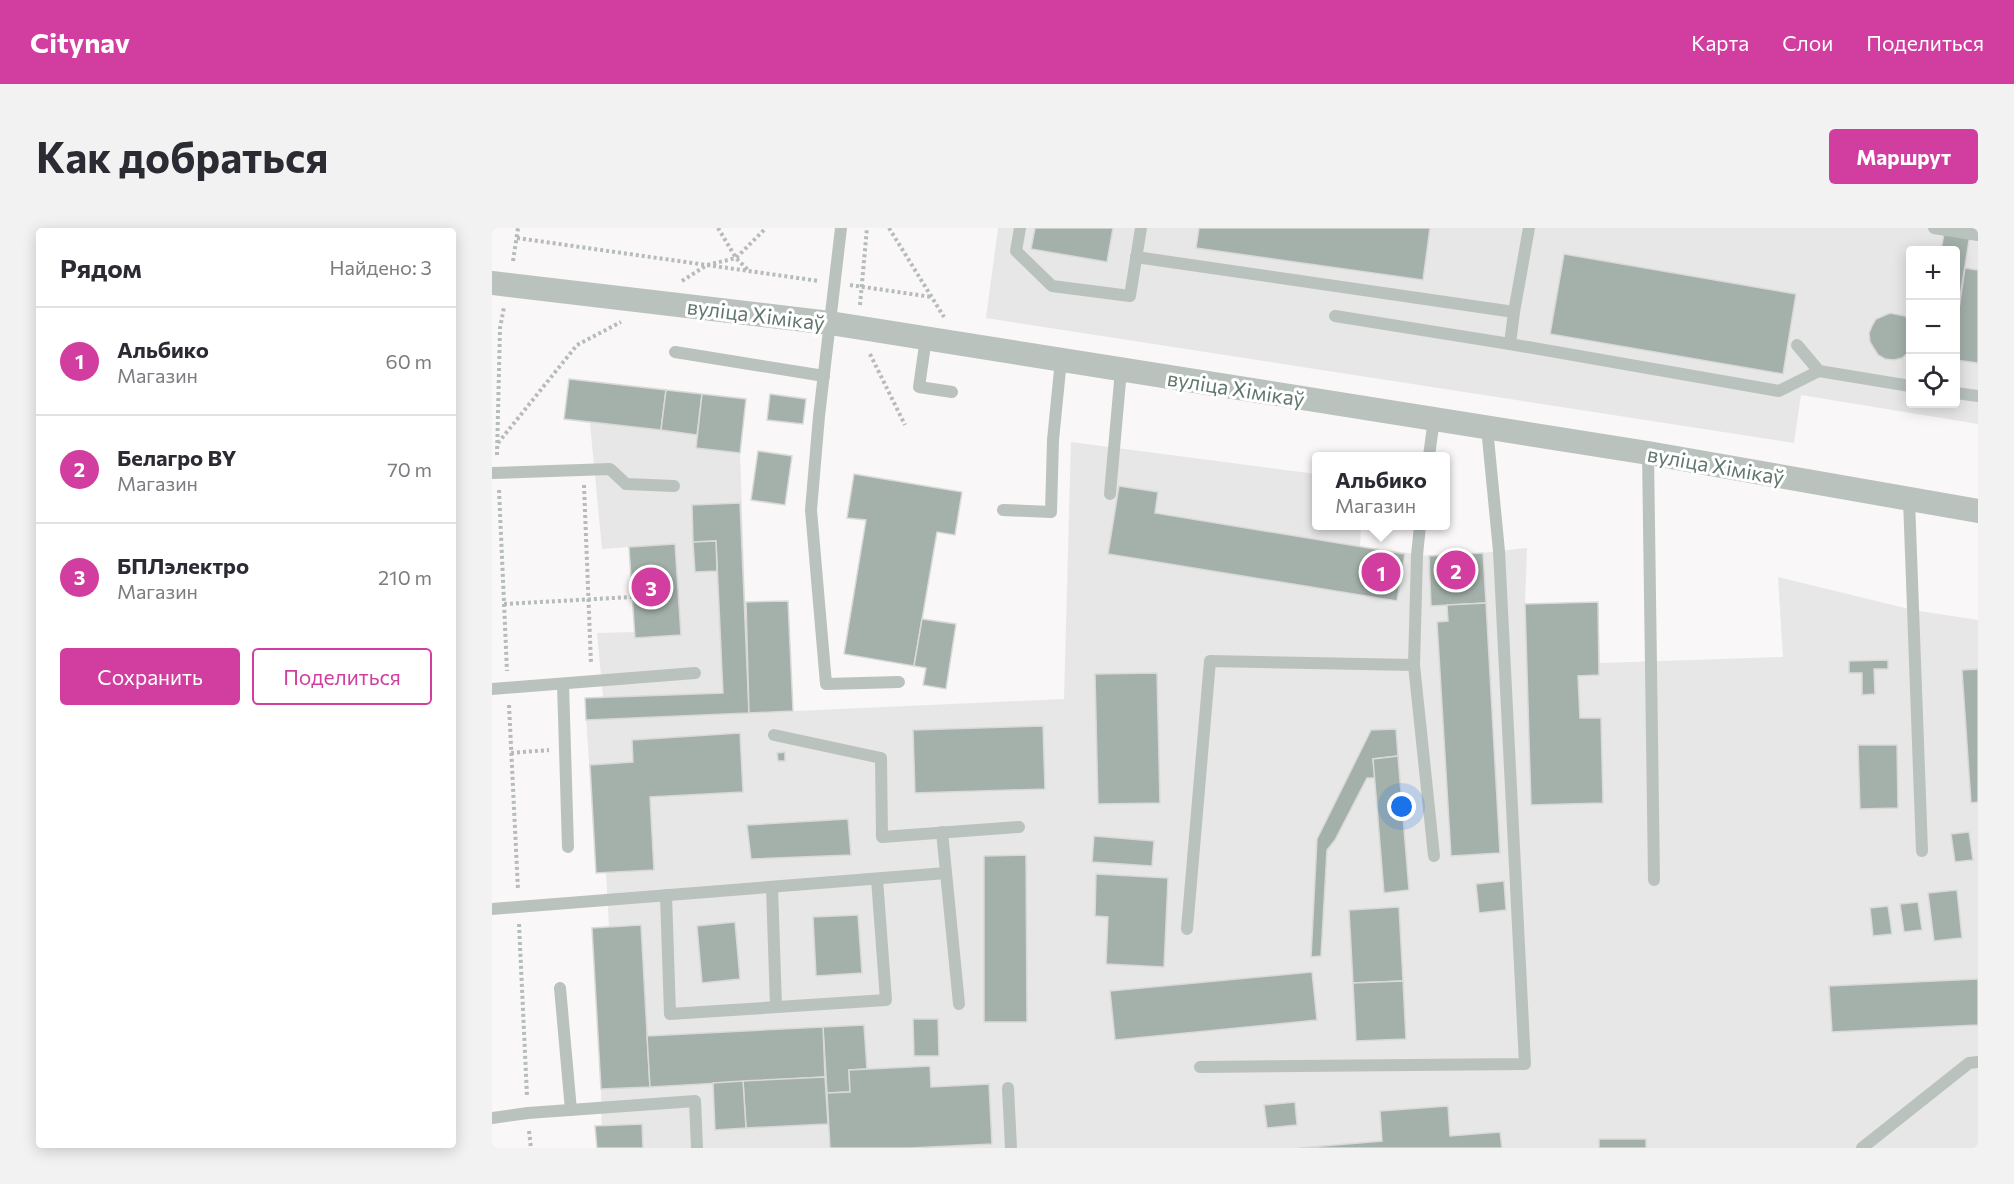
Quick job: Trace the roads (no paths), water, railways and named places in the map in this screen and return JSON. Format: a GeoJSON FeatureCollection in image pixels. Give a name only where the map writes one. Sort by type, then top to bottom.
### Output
{"type":"FeatureCollection","features":[{"type":"Feature","properties":{"kind":"street","name":"вуліца Хімікаў"},"geometry":{"type":"LineString","coordinates":[[492,283],[830,323],[1648,453],[1978,511]]}},
{"type":"Feature","properties":{"kind":"lane"},"geometry":{"type":"LineString","coordinates":[[841,228],[811,510],[826,684],[899,682]]}},
{"type":"Feature","properties":{"kind":"lane"},"geometry":{"type":"LineString","coordinates":[[1020,228],[1017,251],[1052,286],[1130,296],[1141,228]]}},
{"type":"Feature","properties":{"kind":"lane"},"geometry":{"type":"LineString","coordinates":[[1510,344],[1529,228]]}},
{"type":"Feature","properties":{"kind":"lane"},"geometry":{"type":"LineString","coordinates":[[1934,228],[1978,235]]}},
{"type":"Feature","properties":{"kind":"lane"},"geometry":{"type":"LineString","coordinates":[[1136,257],[1514,312]]}},
{"type":"Feature","properties":{"kind":"lane"},"geometry":{"type":"LineString","coordinates":[[1335,316],[1779,391],[1819,371],[1906,385]]}},
{"type":"Feature","properties":{"kind":"lane"},"geometry":{"type":"LineString","coordinates":[[926,338],[919,387],[952,392]]}},
{"type":"Feature","properties":{"kind":"lane"},"geometry":{"type":"LineString","coordinates":[[1797,345],[1819,371]]}},
{"type":"Feature","properties":{"kind":"lane"},"geometry":{"type":"LineString","coordinates":[[675,352],[824,376]]}},
{"type":"Feature","properties":{"kind":"lane"},"geometry":{"type":"LineString","coordinates":[[1003,510],[1051,512],[1053,440],[1061,360]]}},
{"type":"Feature","properties":{"kind":"lane"},"geometry":{"type":"LineString","coordinates":[[1110,494],[1121,370]]}},
{"type":"Feature","properties":{"kind":"lane"},"geometry":{"type":"LineString","coordinates":[[1960,394],[1978,396]]}},
{"type":"Feature","properties":{"kind":"lane"},"geometry":{"type":"LineString","coordinates":[[1430,452],[1434,419]]}},
{"type":"Feature","properties":{"kind":"lane"},"geometry":{"type":"LineString","coordinates":[[1200,1067],[1525,1064],[1499,551],[1486,428]]}},
{"type":"Feature","properties":{"kind":"lane"},"geometry":{"type":"LineString","coordinates":[[1648,453],[1654,880]]}},
{"type":"Feature","properties":{"kind":"lane"},"geometry":{"type":"LineString","coordinates":[[492,473],[610,469],[626,484],[674,486]]}},
{"type":"Feature","properties":{"kind":"lane"},"geometry":{"type":"LineString","coordinates":[[1909,500],[1922,851]]}},
{"type":"Feature","properties":{"kind":"lane"},"geometry":{"type":"LineString","coordinates":[[1420,530],[1414,665],[1434,856]]}},
{"type":"Feature","properties":{"kind":"lane"},"geometry":{"type":"LineString","coordinates":[[1187,929],[1210,661],[1414,665]]}},
{"type":"Feature","properties":{"kind":"lane"},"geometry":{"type":"LineString","coordinates":[[492,689],[695,673]]}},
{"type":"Feature","properties":{"kind":"lane"},"geometry":{"type":"LineString","coordinates":[[563,684],[568,847]]}},
{"type":"Feature","properties":{"kind":"lane"},"geometry":{"type":"LineString","coordinates":[[774,735],[881,758],[882,837],[1019,827]]}},
{"type":"Feature","properties":{"kind":"lane"},"geometry":{"type":"LineString","coordinates":[[942,832],[959,1004]]}},
{"type":"Feature","properties":{"kind":"lane"},"geometry":{"type":"LineString","coordinates":[[492,909],[946,873]]}},
{"type":"Feature","properties":{"kind":"lane"},"geometry":{"type":"LineString","coordinates":[[666,895],[670,1014],[886,1000],[878,879]]}},
{"type":"Feature","properties":{"kind":"lane"},"geometry":{"type":"LineString","coordinates":[[772,887],[776,1007]]}},
{"type":"Feature","properties":{"kind":"lane"},"geometry":{"type":"LineString","coordinates":[[561,988],[571,1110]]}},
{"type":"Feature","properties":{"kind":"lane"},"geometry":{"type":"LineString","coordinates":[[1862,1148],[1969,1063],[1978,1062]]}},
{"type":"Feature","properties":{"kind":"lane"},"geometry":{"type":"LineString","coordinates":[[1008,1088],[1011,1148]]}},
{"type":"Feature","properties":{"kind":"lane"},"geometry":{"type":"LineString","coordinates":[[492,1118],[694,1101],[696,1148]]}},
{"type":"Feature","properties":{"kind":"place","name":"Белагро BY"},"geometry":{"type":"Point","coordinates":[1456,570]}},
{"type":"Feature","properties":{"kind":"place","name":"Альбико"},"geometry":{"type":"Point","coordinates":[1381,572]}},
{"type":"Feature","properties":{"kind":"place","name":"БПЛэлектро"},"geometry":{"type":"Point","coordinates":[651,587]}}]}
